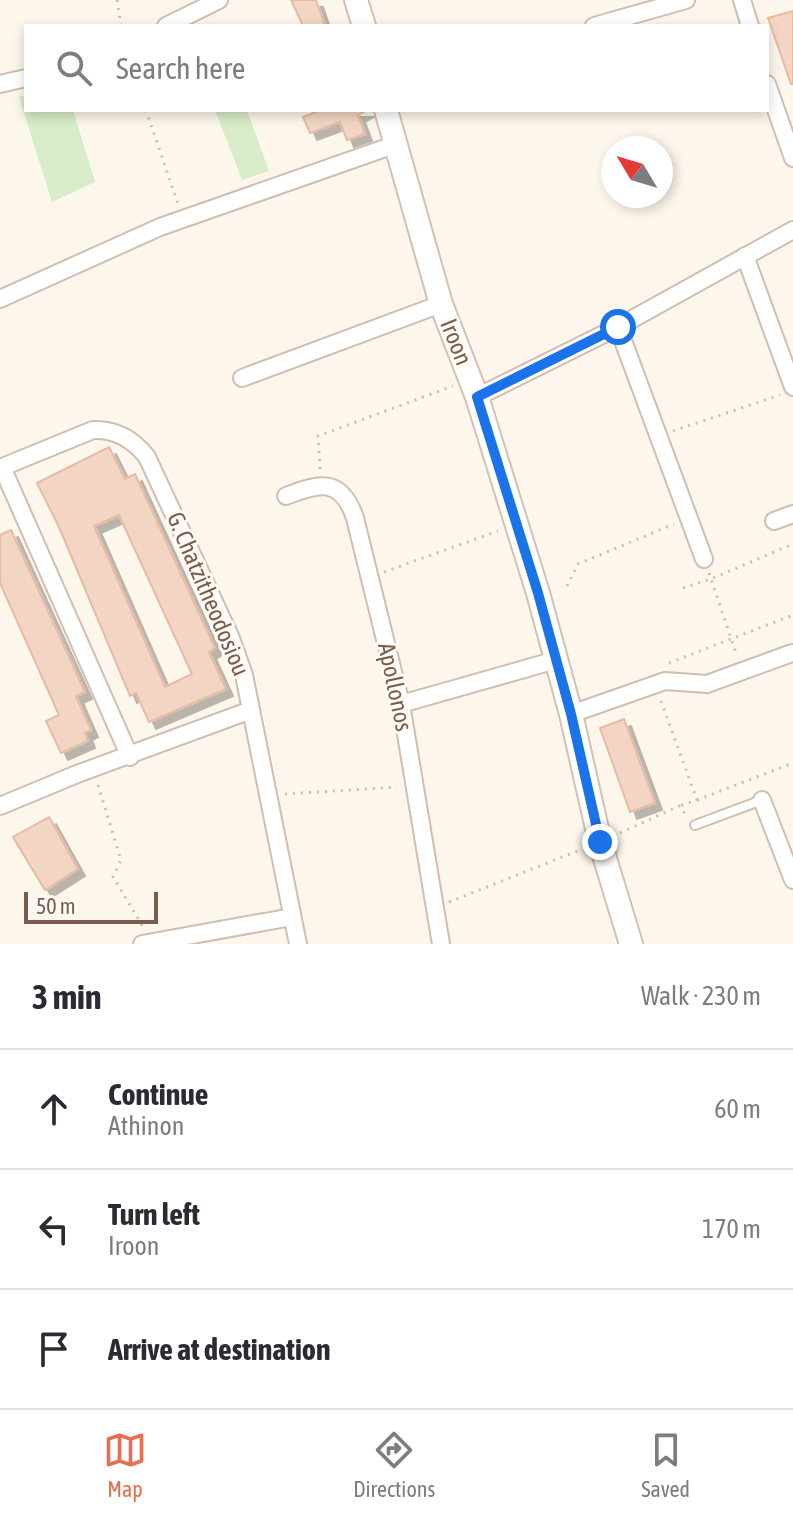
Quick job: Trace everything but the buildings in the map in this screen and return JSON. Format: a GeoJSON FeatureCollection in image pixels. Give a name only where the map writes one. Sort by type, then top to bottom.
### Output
{"type":"FeatureCollection","features":[{"type":"Feature","properties":{"kind":"street"},"geometry":{"type":"LineString","coordinates":[[170,24],[219,0]]}},
{"type":"Feature","properties":{"kind":"street"},"geometry":{"type":"LineString","coordinates":[[357,0],[363,24]]}},
{"type":"Feature","properties":{"kind":"street"},"geometry":{"type":"LineString","coordinates":[[601,24],[686,0]]}},
{"type":"Feature","properties":{"kind":"street"},"geometry":{"type":"LineString","coordinates":[[742,0],[749,24]]}},
{"type":"Feature","properties":{"kind":"street"},"geometry":{"type":"LineString","coordinates":[[0,84],[24,78]]}},
{"type":"Feature","properties":{"kind":"street"},"geometry":{"type":"LineString","coordinates":[[769,90],[793,158]]}},
{"type":"Feature","properties":{"kind":"street","name":"Iroon"},"geometry":{"type":"LineString","coordinates":[[386,112],[441,304],[474,388],[517,524],[571,714],[600,842],[631,944]]}},
{"type":"Feature","properties":{"kind":"street"},"geometry":{"type":"LineString","coordinates":[[0,299],[183,219],[394,145]]}},
{"type":"Feature","properties":{"kind":"street"},"geometry":{"type":"LineString","coordinates":[[474,388],[618,327],[793,230]]}},
{"type":"Feature","properties":{"kind":"street"},"geometry":{"type":"LineString","coordinates":[[745,256],[793,388]]}},
{"type":"Feature","properties":{"kind":"street"},"geometry":{"type":"LineString","coordinates":[[242,378],[441,304]]}},
{"type":"Feature","properties":{"kind":"street"},"geometry":{"type":"LineString","coordinates":[[618,327],[704,559]]}},
{"type":"Feature","properties":{"kind":"street","name":"G. Chatzitheodosiou"},"geometry":{"type":"LineString","coordinates":[[1,468],[93,430],[120,434],[137,445],[152,465],[230,636],[244,675],[298,944]]}},
{"type":"Feature","properties":{"kind":"street"},"geometry":{"type":"LineString","coordinates":[[1,468],[130,757]]}},
{"type":"Feature","properties":{"kind":"street"},"geometry":{"type":"LineString","coordinates":[[286,496],[321,485]]}},
{"type":"Feature","properties":{"kind":"street","name":"Apollonos"},"geometry":{"type":"LineString","coordinates":[[321,485],[335,489],[350,505],[370,577],[401,704],[441,944]]}},
{"type":"Feature","properties":{"kind":"street"},"geometry":{"type":"LineString","coordinates":[[774,521],[793,514]]}},
{"type":"Feature","properties":{"kind":"street"},"geometry":{"type":"LineString","coordinates":[[571,714],[665,681],[707,684],[792,653]]}},
{"type":"Feature","properties":{"kind":"street"},"geometry":{"type":"LineString","coordinates":[[401,704],[556,660]]}},
{"type":"Feature","properties":{"kind":"street"},"geometry":{"type":"LineString","coordinates":[[1,802],[251,710]]}},
{"type":"Feature","properties":{"kind":"street"},"geometry":{"type":"LineString","coordinates":[[762,800],[793,880]]}},
{"type":"Feature","properties":{"kind":"street"},"geometry":{"type":"LineString","coordinates":[[147,942],[292,917]]}},
{"type":"Feature","properties":{"kind":"lane"},"geometry":{"type":"LineString","coordinates":[[695,825],[762,800]]}},
{"type":"Feature","properties":{"kind":"path"},"geometry":{"type":"LineString","coordinates":[[117,0],[121,24]]}},
{"type":"Feature","properties":{"kind":"path"},"geometry":{"type":"LineString","coordinates":[[147,112],[183,219]]}},
{"type":"Feature","properties":{"kind":"path"},"geometry":{"type":"LineString","coordinates":[[321,485],[318,436],[474,388]]}},
{"type":"Feature","properties":{"kind":"path"},"geometry":{"type":"LineString","coordinates":[[658,436],[793,388]]}},
{"type":"Feature","properties":{"kind":"path"},"geometry":{"type":"LineString","coordinates":[[567,586],[578,564],[689,518]]}},
{"type":"Feature","properties":{"kind":"path"},"geometry":{"type":"LineString","coordinates":[[370,577],[517,524]]}},
{"type":"Feature","properties":{"kind":"path"},"geometry":{"type":"LineString","coordinates":[[683,588],[793,544]]}},
{"type":"Feature","properties":{"kind":"path"},"geometry":{"type":"LineString","coordinates":[[704,559],[742,671]]}},
{"type":"Feature","properties":{"kind":"path"},"geometry":{"type":"LineString","coordinates":[[697,800],[655,684],[661,667],[793,615]]}},
{"type":"Feature","properties":{"kind":"path"},"geometry":{"type":"LineString","coordinates":[[435,907],[600,842],[679,806],[793,763]]}},
{"type":"Feature","properties":{"kind":"path"},"geometry":{"type":"LineString","coordinates":[[93,769],[121,860],[113,877],[147,942]]}},
{"type":"Feature","properties":{"kind":"path"},"geometry":{"type":"LineString","coordinates":[[269,795],[414,786]]}},
{"type":"Feature","properties":{"kind":"path"},"geometry":{"type":"LineString","coordinates":[[679,806],[695,825]]}},
{"type":"Feature","properties":{"kind":"green space"},"geometry":{"type":"Polygon","coordinates":[[[24,96],[24,112],[74,112],[95,182],[52,202],[19,97],[24,96]]]}},
{"type":"Feature","properties":{"kind":"green space"},"geometry":{"type":"Polygon","coordinates":[[[216,112],[248,112],[269,171],[242,180],[216,112]]]}},
{"type":"Feature","properties":{"kind":"route"},"geometry":{"type":"LineString","coordinates":[[600,842],[571,714],[538,593],[477,397],[618,327]]}}]}
